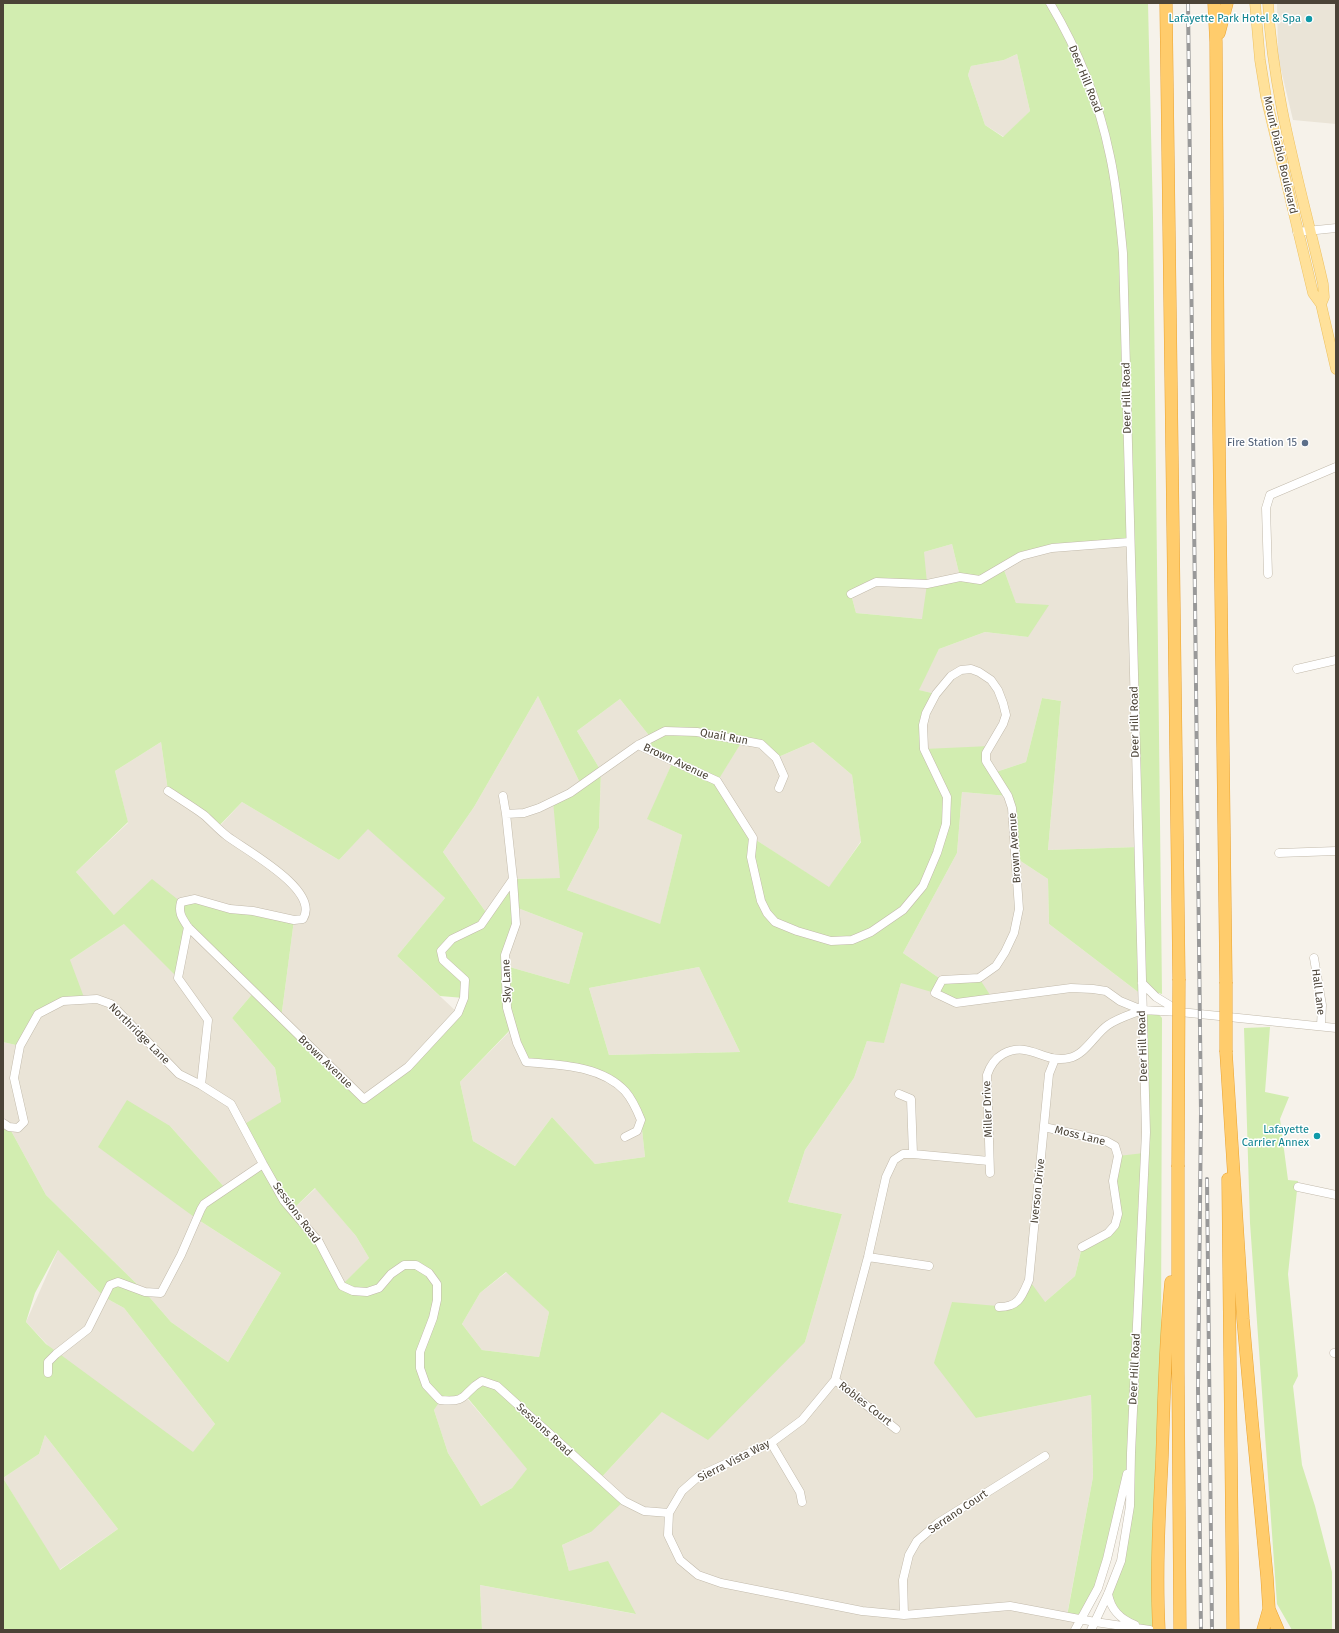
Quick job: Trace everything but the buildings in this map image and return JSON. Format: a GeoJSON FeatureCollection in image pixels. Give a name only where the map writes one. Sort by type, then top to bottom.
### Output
{"type":"FeatureCollection","features":[{"type":"Feature","properties":{"kind":"highway"},"geometry":{"type":"LineString","coordinates":[[1166,3],[1179,979],[1178,1200],[1180,1630]]}},
{"type":"Feature","properties":{"kind":"highway"},"geometry":{"type":"LineString","coordinates":[[1214,3],[1216,42],[1218,391],[1226,1052],[1243,1319],[1252,1421],[1269,1609],[1278,1630]]}},
{"type":"Feature","properties":{"kind":"highway"},"geometry":{"type":"LineString","coordinates":[[1216,42],[1227,3]]}},
{"type":"Feature","properties":{"kind":"highway"},"geometry":{"type":"LineString","coordinates":[[1229,1112],[1228,1235],[1233,1630]]}},
{"type":"Feature","properties":{"kind":"highway"},"geometry":{"type":"LineString","coordinates":[[1159,1630],[1158,1539],[1166,1336],[1178,1200]]}},
{"type":"Feature","properties":{"kind":"highway"},"geometry":{"type":"LineString","coordinates":[[1262,1630],[1269,1609]]}},
{"type":"Feature","properties":{"kind":"main road","name":"Mount Diablo Boulevard"},"geometry":{"type":"LineString","coordinates":[[1255,3],[1258,48],[1264,85],[1312,293],[1321,304],[1336,368]]}},
{"type":"Feature","properties":{"kind":"main road","name":"Mount Diablo Boulevard"},"geometry":{"type":"LineString","coordinates":[[1268,3],[1271,41],[1279,94],[1323,284],[1324,297],[1321,304]]}},
{"type":"Feature","properties":{"kind":"street","name":"Deer Hill Road"},"geometry":{"type":"LineString","coordinates":[[1050,3],[1074,50],[1090,87],[1102,121],[1118,203],[1123,253],[1146,1132],[1131,1453],[1130,1506],[1121,1561],[1108,1594],[1091,1630]]}},
{"type":"Feature","properties":{"kind":"street"},"geometry":{"type":"LineString","coordinates":[[1297,232],[1336,228]]}},
{"type":"Feature","properties":{"kind":"street"},"geometry":{"type":"LineString","coordinates":[[1268,574],[1266,508],[1270,494],[1336,467]]}},
{"type":"Feature","properties":{"kind":"street"},"geometry":{"type":"LineString","coordinates":[[851,594],[876,582],[927,584],[960,577],[980,580],[1021,556],[1052,548],[1130,542]]}},
{"type":"Feature","properties":{"kind":"street"},"geometry":{"type":"LineString","coordinates":[[1296,669],[1336,660]]}},
{"type":"Feature","properties":{"kind":"street","name":"Brown Avenue"},"geometry":{"type":"LineString","coordinates":[[638,745],[717,782],[753,838],[750,857],[761,901],[767,914],[775,922],[797,931],[831,941],[852,940],[871,932],[903,910],[922,886],[937,853],[946,824],[947,797],[924,749],[923,725],[926,713],[936,694],[951,676],[960,670],[971,669],[979,672],[991,680],[998,690],[1006,716],[986,753],[986,761],[1008,796],[1012,808],[1019,909],[1014,933],[996,966],[979,978],[942,980],[935,993],[956,1003],[1072,988],[1093,989],[1106,991],[1120,1001],[1142,1010],[1180,1012],[1336,1028]]}},
{"type":"Feature","properties":{"kind":"street","name":"Quail Run"},"geometry":{"type":"LineString","coordinates":[[638,745],[665,731],[697,732],[761,744],[776,758],[784,776],[779,788]]}},
{"type":"Feature","properties":{"kind":"street"},"geometry":{"type":"LineString","coordinates":[[506,814],[524,813],[539,808],[570,793],[638,745]]}},
{"type":"Feature","properties":{"kind":"street"},"geometry":{"type":"LineString","coordinates":[[168,791],[204,815],[227,836],[282,874],[296,889],[304,902],[306,911],[303,919],[294,920],[253,911],[230,909],[195,899],[181,902],[180,916],[188,927],[178,978],[208,1020],[201,1085]]}},
{"type":"Feature","properties":{"kind":"street","name":"Sky Lane"},"geometry":{"type":"LineString","coordinates":[[503,796],[513,879],[516,924],[505,955],[507,1008],[517,1043],[526,1062],[577,1068],[612,1079],[626,1092],[635,1106],[641,1120],[637,1131],[625,1137]]}},
{"type":"Feature","properties":{"kind":"street"},"geometry":{"type":"LineString","coordinates":[[1278,853],[1336,851]]}},
{"type":"Feature","properties":{"kind":"street","name":"Brown Avenue"},"geometry":{"type":"LineString","coordinates":[[188,927],[364,1099],[408,1067],[458,1013],[464,998],[465,980],[443,960],[441,951],[452,939],[482,925],[513,879]]}},
{"type":"Feature","properties":{"kind":"street","name":"Hall Lane"},"geometry":{"type":"LineString","coordinates":[[1314,958],[1322,1005],[1321,1026]]}},
{"type":"Feature","properties":{"kind":"street"},"geometry":{"type":"LineString","coordinates":[[1142,983],[1156,997],[1180,1012]]}},
{"type":"Feature","properties":{"kind":"street","name":"Northridge Lane"},"geometry":{"type":"LineString","coordinates":[[3,1123],[9,1127],[18,1128],[24,1122],[14,1078],[20,1046],[38,1014],[63,1001],[97,999],[111,1004],[179,1074],[201,1085],[231,1104],[263,1164]]}},
{"type":"Feature","properties":{"kind":"street","name":"Miller Drive"},"geometry":{"type":"LineString","coordinates":[[990,1173],[987,1075],[990,1065],[1000,1056],[1009,1051],[1022,1048],[1055,1059],[1070,1058],[1082,1051],[1108,1025],[1142,1010]]}},
{"type":"Feature","properties":{"kind":"street","name":"Iverson Drive"},"geometry":{"type":"LineString","coordinates":[[999,1307],[1009,1307],[1021,1298],[1029,1280],[1049,1074],[1055,1059]]}},
{"type":"Feature","properties":{"kind":"street"},"geometry":{"type":"LineString","coordinates":[[899,1094],[911,1099],[913,1154],[989,1161]]}},
{"type":"Feature","properties":{"kind":"street","name":"Moss Lane"},"geometry":{"type":"LineString","coordinates":[[1044,1127],[1106,1141],[1114,1146],[1118,1156],[1113,1181],[1118,1214],[1115,1226],[1108,1233],[1082,1247]]}},
{"type":"Feature","properties":{"kind":"street","name":"Sierra Vista Way"},"geometry":{"type":"LineString","coordinates":[[913,1154],[903,1154],[894,1160],[886,1177],[868,1257],[835,1380],[802,1420],[771,1443],[699,1476],[682,1491],[669,1513],[668,1535],[680,1560],[698,1575],[721,1583],[862,1611],[904,1615],[1010,1606],[1148,1630]]}},
{"type":"Feature","properties":{"kind":"street"},"geometry":{"type":"LineString","coordinates":[[48,1373],[48,1362],[88,1329],[110,1285],[118,1282],[145,1292],[161,1293],[181,1255],[204,1204],[263,1164]]}},
{"type":"Feature","properties":{"kind":"street","name":"Sessions Road"},"geometry":{"type":"LineString","coordinates":[[263,1164],[284,1201],[318,1242],[342,1286],[353,1292],[367,1292],[379,1288],[392,1274],[404,1265],[416,1265],[429,1273],[437,1284],[437,1300],[433,1318],[420,1352],[420,1368],[426,1385],[440,1400],[455,1402],[466,1396],[472,1387],[482,1381],[497,1386],[624,1501],[644,1511],[669,1513]]}},
{"type":"Feature","properties":{"kind":"street"},"geometry":{"type":"LineString","coordinates":[[1298,1188],[1336,1195]]}},
{"type":"Feature","properties":{"kind":"street"},"geometry":{"type":"LineString","coordinates":[[868,1257],[929,1266]]}},
{"type":"Feature","properties":{"kind":"street","name":"Robles Court"},"geometry":{"type":"LineString","coordinates":[[835,1380],[896,1428]]}},
{"type":"Feature","properties":{"kind":"street"},"geometry":{"type":"LineString","coordinates":[[771,1443],[800,1492],[802,1502]]}},
{"type":"Feature","properties":{"kind":"street","name":"Deer Hill Road"},"geometry":{"type":"LineString","coordinates":[[1075,1630],[1098,1588],[1121,1504],[1131,1453]]}},
{"type":"Feature","properties":{"kind":"street","name":"Serrano Court"},"geometry":{"type":"LineString","coordinates":[[904,1615],[903,1580],[909,1554],[916,1540],[938,1522],[1045,1456]]}},
{"type":"Feature","properties":{"kind":"street"},"geometry":{"type":"LineString","coordinates":[[1108,1594],[1110,1606],[1116,1614],[1128,1622],[1148,1630]]}},
{"type":"Feature","properties":{"kind":"shaded area"},"geometry":{"type":"Polygon","coordinates":[[[1277,3],[1336,3],[1336,124],[1293,120],[1278,57],[1277,3]]]}},
{"type":"Feature","properties":{"kind":"shaded area"},"geometry":{"type":"Polygon","coordinates":[[[1017,54],[1030,111],[1004,137],[985,125],[968,75],[971,66],[1004,60],[1017,54]]]}},
{"type":"Feature","properties":{"kind":"shaded area"},"geometry":{"type":"Polygon","coordinates":[[[1130,542],[1138,847],[1048,850],[1061,701],[1042,698],[1026,762],[993,773],[924,749],[923,725],[936,694],[918,690],[939,649],[985,632],[1028,637],[1003,567],[1021,556],[1130,542]]]}},
{"type":"Feature","properties":{"kind":"shaded area"},"geometry":{"type":"Polygon","coordinates":[[[952,544],[960,577],[922,619],[856,613],[851,594],[924,552],[952,544]]]}},
{"type":"Feature","properties":{"kind":"shaded area"},"geometry":{"type":"Polygon","coordinates":[[[538,696],[581,785],[560,878],[513,879],[488,915],[443,852],[474,807],[538,696]]]}},
{"type":"Feature","properties":{"kind":"shaded area"},"geometry":{"type":"Polygon","coordinates":[[[620,699],[651,738],[673,761],[648,819],[682,835],[660,925],[567,890],[599,828],[601,771],[577,731],[620,699]]]}},
{"type":"Feature","properties":{"kind":"shaded area"},"geometry":{"type":"Polygon","coordinates":[[[743,740],[761,744],[776,758],[813,742],[852,775],[861,841],[829,888],[753,838],[717,781],[743,740]]]}},
{"type":"Feature","properties":{"kind":"shaded area"},"geometry":{"type":"Polygon","coordinates":[[[161,742],[168,791],[218,828],[242,802],[339,860],[368,828],[445,898],[397,956],[458,1013],[421,1051],[364,1099],[281,1019],[294,920],[114,915],[76,872],[128,823],[115,771],[161,742]]]}},
{"type":"Feature","properties":{"kind":"shaded area"},"geometry":{"type":"Polygon","coordinates":[[[962,792],[1008,796],[1016,858],[1048,879],[1049,924],[1142,995],[1145,1153],[1115,1225],[1082,1247],[1075,1276],[1045,1302],[976,1418],[1091,1395],[1093,1477],[1067,1615],[1081,1619],[1075,1630],[482,1630],[480,1585],[635,1614],[569,1571],[562,1545],[591,1532],[599,1480],[662,1412],[805,1342],[842,1214],[788,1202],[805,1150],[854,1078],[867,1041],[884,1042],[901,983],[942,980],[903,953],[957,853],[962,792]]]}},
{"type":"Feature","properties":{"kind":"shaded area"},"geometry":{"type":"Polygon","coordinates":[[[515,907],[583,933],[569,984],[506,966],[515,907]]]}},
{"type":"Feature","properties":{"kind":"shaded area"},"geometry":{"type":"Polygon","coordinates":[[[124,924],[188,927],[254,992],[232,1018],[275,1068],[281,1102],[263,1164],[226,1189],[170,1126],[197,1219],[281,1273],[228,1362],[171,1322],[145,1292],[46,1195],[9,1127],[3,1123],[3,1042],[20,1046],[70,960],[124,924]]]}},
{"type":"Feature","properties":{"kind":"shaded area"},"geometry":{"type":"Polygon","coordinates":[[[699,967],[740,1052],[609,1055],[589,988],[699,967]]]}},
{"type":"Feature","properties":{"kind":"shaded area"},"geometry":{"type":"Polygon","coordinates":[[[513,1028],[558,1065],[612,1079],[641,1120],[645,1157],[595,1164],[552,1117],[515,1166],[473,1141],[460,1082],[513,1028]]]}},
{"type":"Feature","properties":{"kind":"shaded area"},"geometry":{"type":"Polygon","coordinates":[[[316,1188],[356,1236],[369,1258],[342,1286],[292,1210],[316,1188]]]}},
{"type":"Feature","properties":{"kind":"shaded area"},"geometry":{"type":"Polygon","coordinates":[[[58,1250],[104,1297],[124,1308],[215,1424],[193,1453],[56,1354],[26,1322],[58,1250]]]}},
{"type":"Feature","properties":{"kind":"shaded area"},"geometry":{"type":"Polygon","coordinates":[[[507,1272],[549,1312],[539,1357],[482,1350],[462,1324],[480,1293],[507,1272]]]}},
{"type":"Feature","properties":{"kind":"shaded area"},"geometry":{"type":"Polygon","coordinates":[[[465,1396],[528,1469],[512,1488],[481,1506],[448,1453],[434,1410],[440,1400],[465,1396]]]}},
{"type":"Feature","properties":{"kind":"shaded area"},"geometry":{"type":"Polygon","coordinates":[[[45,1435],[118,1529],[59,1570],[3,1478],[39,1454],[45,1435]]]}},
{"type":"Feature","properties":{"kind":"green space"},"geometry":{"type":"Polygon","coordinates":[[[3,3],[1148,3],[1153,218],[1162,994],[1155,992],[1142,983],[1142,995],[1049,924],[1048,879],[1016,858],[1008,796],[962,792],[957,853],[903,953],[942,980],[979,978],[992,998],[956,1003],[935,993],[901,983],[884,1043],[867,1041],[854,1078],[805,1150],[788,1202],[842,1214],[805,1342],[708,1440],[662,1412],[599,1480],[624,1501],[591,1532],[562,1545],[569,1571],[608,1561],[636,1614],[480,1585],[482,1630],[3,1630],[3,1478],[3,1123],[9,1127],[46,1195],[145,1292],[171,1322],[228,1362],[281,1273],[197,1219],[98,1147],[127,1100],[170,1126],[226,1189],[263,1164],[243,1125],[281,1102],[275,1068],[232,1018],[254,992],[188,928],[178,978],[124,924],[70,960],[85,1000],[63,1001],[38,1014],[20,1046],[3,1042],[3,3]],[[1017,54],[1004,60],[971,66],[968,75],[985,125],[1003,137],[1030,111],[1017,54]],[[1130,542],[1052,548],[1003,567],[1016,603],[1049,605],[1028,637],[985,632],[939,649],[919,690],[936,694],[926,713],[924,749],[990,746],[986,753],[993,773],[1026,762],[1042,698],[1061,701],[1048,850],[1138,847],[1130,542]],[[952,544],[924,552],[927,583],[960,577],[952,544]],[[876,582],[851,594],[856,613],[922,619],[927,584],[876,582]],[[538,696],[474,807],[443,852],[488,915],[513,879],[560,878],[553,801],[581,785],[538,696]],[[620,699],[577,731],[601,771],[599,828],[567,890],[660,924],[682,835],[647,819],[673,761],[638,745],[651,738],[620,699]],[[743,740],[717,782],[753,838],[829,887],[861,842],[852,775],[813,742],[776,758],[761,744],[743,740]],[[161,742],[115,771],[128,822],[76,872],[114,915],[152,879],[181,902],[195,899],[294,920],[281,1019],[364,1099],[408,1067],[458,1013],[464,998],[440,996],[397,956],[445,898],[368,829],[339,860],[242,802],[217,828],[168,791],[161,742]],[[515,907],[516,924],[506,966],[569,984],[583,933],[515,907]],[[699,967],[589,988],[609,1055],[740,1052],[699,967]],[[512,1028],[460,1082],[473,1141],[515,1166],[552,1117],[595,1164],[645,1157],[641,1120],[626,1092],[595,1073],[526,1062],[512,1028]],[[315,1188],[292,1210],[319,1242],[342,1285],[369,1258],[356,1236],[315,1188]],[[58,1250],[35,1293],[26,1322],[46,1344],[193,1452],[215,1424],[124,1308],[104,1297],[58,1250]],[[506,1272],[480,1293],[462,1324],[482,1350],[539,1357],[549,1312],[506,1272]],[[466,1396],[440,1401],[434,1410],[448,1453],[481,1506],[512,1488],[527,1469],[466,1396]],[[45,1435],[39,1454],[3,1478],[60,1570],[118,1529],[45,1435]]]}},
{"type":"Feature","properties":{"kind":"green space"},"geometry":{"type":"Polygon","coordinates":[[[1142,1010],[1155,1010],[1162,1018],[1161,1341],[1152,1547],[1153,1630],[1128,1622],[1108,1594],[1121,1561],[1131,1457],[1107,1559],[1081,1619],[1067,1616],[1093,1477],[1091,1395],[976,1418],[934,1363],[952,1302],[1009,1307],[1029,1280],[1045,1302],[1075,1276],[1082,1247],[1115,1226],[1118,1156],[1144,1153],[1142,1010]]]}},
{"type":"Feature","properties":{"kind":"green space"},"geometry":{"type":"Polygon","coordinates":[[[1270,1027],[1265,1092],[1289,1097],[1280,1119],[1288,1180],[1298,1181],[1288,1274],[1298,1376],[1293,1386],[1302,1465],[1315,1506],[1332,1572],[1332,1630],[1292,1630],[1277,1604],[1250,1223],[1244,1028],[1270,1027]]]}},
{"type":"Feature","properties":{"kind":"railway"},"geometry":{"type":"LineString","coordinates":[[1188,3],[1201,1113],[1198,1387],[1201,1630]]}},
{"type":"Feature","properties":{"kind":"railway"},"geometry":{"type":"LineString","coordinates":[[1207,1179],[1212,1630]]}},
{"type":"Feature","properties":{"kind":"place","name":"Lafayette Park Hotel & Spa"},"geometry":{"type":"Point","coordinates":[1309,19]}},
{"type":"Feature","properties":{"kind":"place","name":"Fire Station 15"},"geometry":{"type":"Point","coordinates":[1305,443]}},
{"type":"Feature","properties":{"kind":"place","name":"Lafayette Carrier Annex"},"geometry":{"type":"Point","coordinates":[1317,1136]}}]}
